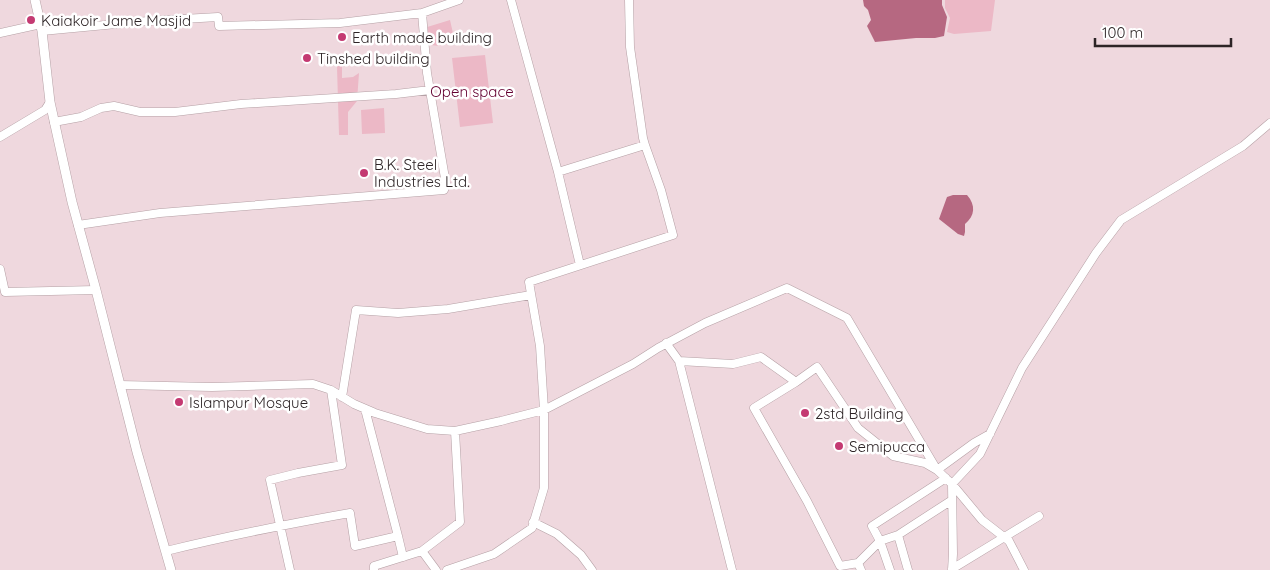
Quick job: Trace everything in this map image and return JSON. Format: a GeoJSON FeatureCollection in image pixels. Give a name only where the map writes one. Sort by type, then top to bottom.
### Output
{"type":"FeatureCollection","features":[{"type":"Feature","properties":{"kind":"street"},"geometry":{"type":"LineString","coordinates":[[35,0],[41,28],[50,102],[78,225],[171,570]]}},
{"type":"Feature","properties":{"kind":"street"},"geometry":{"type":"LineString","coordinates":[[0,33],[41,28],[218,17],[219,26],[340,23],[422,13],[447,2],[459,0]]}},
{"type":"Feature","properties":{"kind":"street"},"geometry":{"type":"LineString","coordinates":[[512,0],[558,172],[580,265]]}},
{"type":"Feature","properties":{"kind":"street"},"geometry":{"type":"LineString","coordinates":[[447,570],[494,554],[532,528],[544,488],[544,410],[540,346],[529,282],[673,236],[661,190],[645,145],[630,47],[629,0]]}},
{"type":"Feature","properties":{"kind":"street"},"geometry":{"type":"LineString","coordinates":[[78,225],[160,214],[444,190],[446,184],[427,73],[422,13]]}},
{"type":"Feature","properties":{"kind":"street"},"geometry":{"type":"LineString","coordinates":[[54,122],[81,117],[101,108],[114,106],[140,112],[175,112],[241,104],[430,90]]}},
{"type":"Feature","properties":{"kind":"street"},"geometry":{"type":"LineString","coordinates":[[0,137],[45,110],[50,102]]}},
{"type":"Feature","properties":{"kind":"street"},"geometry":{"type":"LineString","coordinates":[[890,570],[880,541],[872,526],[949,481],[980,454],[1022,368],[1096,253],[1122,220],[1243,146],[1270,123]]}},
{"type":"Feature","properties":{"kind":"street"},"geometry":{"type":"LineString","coordinates":[[558,172],[645,145]]}},
{"type":"Feature","properties":{"kind":"street"},"geometry":{"type":"LineString","coordinates":[[0,269],[3,292],[96,290]]}},
{"type":"Feature","properties":{"kind":"street"},"geometry":{"type":"LineString","coordinates":[[120,385],[212,387],[313,384],[331,390],[365,409],[427,429],[455,431],[544,410],[633,364],[705,323],[788,288],[847,318],[937,470]]}},
{"type":"Feature","properties":{"kind":"street"},"geometry":{"type":"LineString","coordinates":[[342,397],[356,310],[398,313],[448,309],[531,294]]}},
{"type":"Feature","properties":{"kind":"street"},"geometry":{"type":"LineString","coordinates":[[666,344],[679,361],[732,570]]}},
{"type":"Feature","properties":{"kind":"street"},"geometry":{"type":"LineString","coordinates":[[679,361],[733,364],[761,357],[796,382]]}},
{"type":"Feature","properties":{"kind":"street"},"geometry":{"type":"LineString","coordinates":[[952,500],[898,535],[880,541],[859,566],[840,566],[807,501],[754,408],[817,367],[858,428],[894,456],[925,463],[937,470],[949,481],[982,520],[1009,541],[1024,570]]}},
{"type":"Feature","properties":{"kind":"street"},"geometry":{"type":"LineString","coordinates":[[290,570],[270,480],[342,465],[331,390]]}},
{"type":"Feature","properties":{"kind":"street"},"geometry":{"type":"LineString","coordinates":[[365,409],[403,557]]}},
{"type":"Feature","properties":{"kind":"street"},"geometry":{"type":"LineString","coordinates":[[374,570],[374,566],[422,551],[460,522],[455,431]]}},
{"type":"Feature","properties":{"kind":"street"},"geometry":{"type":"LineString","coordinates":[[937,470],[974,443],[990,434]]}},
{"type":"Feature","properties":{"kind":"street"},"geometry":{"type":"LineString","coordinates":[[949,481],[952,500],[952,570]]}},
{"type":"Feature","properties":{"kind":"street"},"geometry":{"type":"LineString","coordinates":[[166,551],[216,538],[350,513],[355,546],[398,536]]}},
{"type":"Feature","properties":{"kind":"street"},"geometry":{"type":"LineString","coordinates":[[952,570],[1039,516]]}},
{"type":"Feature","properties":{"kind":"street"},"geometry":{"type":"LineString","coordinates":[[534,522],[557,534],[580,555],[592,570]]}},
{"type":"Feature","properties":{"kind":"street"},"geometry":{"type":"LineString","coordinates":[[898,535],[908,570]]}},
{"type":"Feature","properties":{"kind":"street"},"geometry":{"type":"LineString","coordinates":[[422,551],[436,570]]}},
{"type":"Feature","properties":{"kind":"green space"},"geometry":{"type":"Polygon","coordinates":[[[945,0],[995,0],[991,31],[954,34],[947,32],[950,18],[945,8],[945,0]]]}},
{"type":"Feature","properties":{"kind":"green space","name":"Open space"},"geometry":{"type":"Polygon","coordinates":[[[450,20],[455,42],[439,46],[431,45],[424,28],[450,20]]]}},
{"type":"Feature","properties":{"kind":"green space","name":"Open space"},"geometry":{"type":"Polygon","coordinates":[[[485,55],[493,123],[460,127],[452,58],[485,55]]]}},
{"type":"Feature","properties":{"kind":"green space"},"geometry":{"type":"Polygon","coordinates":[[[340,64],[342,66],[342,78],[353,77],[359,73],[357,101],[348,112],[348,135],[339,135],[337,67],[340,64]]]}},
{"type":"Feature","properties":{"kind":"green space"},"geometry":{"type":"Polygon","coordinates":[[[384,108],[385,133],[362,134],[361,110],[384,108]]]}},
{"type":"Feature","properties":{"kind":"shaded area"},"geometry":{"type":"Polygon","coordinates":[[[863,0],[942,0],[947,17],[944,36],[875,42],[867,26],[871,20],[863,0]]]}},
{"type":"Feature","properties":{"kind":"shaded area"},"geometry":{"type":"Polygon","coordinates":[[[967,195],[973,206],[971,218],[965,224],[964,236],[958,234],[939,219],[947,197],[967,195]]]}},
{"type":"Feature","properties":{"kind":"place","name":"Kaiakoir Jame Masjid"},"geometry":{"type":"Point","coordinates":[31,20]}},
{"type":"Feature","properties":{"kind":"place","name":"Earth made building"},"geometry":{"type":"Point","coordinates":[342,37]}},
{"type":"Feature","properties":{"kind":"place","name":"Tinshed building"},"geometry":{"type":"Point","coordinates":[307,58]}},
{"type":"Feature","properties":{"kind":"place","name":"B.K. Steel Industries Ltd."},"geometry":{"type":"Point","coordinates":[364,173]}},
{"type":"Feature","properties":{"kind":"place","name":"Islampur Mosque"},"geometry":{"type":"Point","coordinates":[179,402]}},
{"type":"Feature","properties":{"kind":"place","name":"2std Building"},"geometry":{"type":"Point","coordinates":[805,413]}},
{"type":"Feature","properties":{"kind":"place","name":"Semipucca"},"geometry":{"type":"Point","coordinates":[839,446]}}]}
